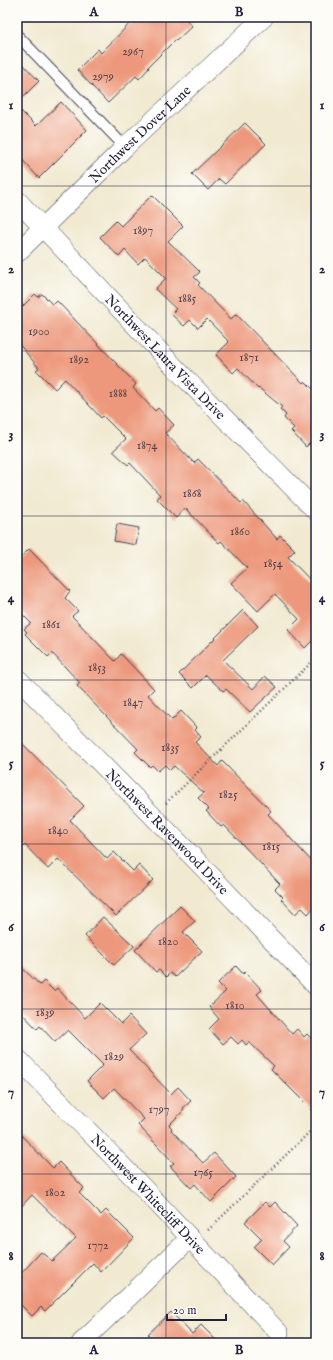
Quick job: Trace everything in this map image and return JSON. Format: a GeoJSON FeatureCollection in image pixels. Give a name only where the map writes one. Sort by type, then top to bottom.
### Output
{"type":"FeatureCollection","features":[{"type":"Feature","properties":{"kind":"street","name":"Northwest Dover Lane"},"geometry":{"type":"LineString","coordinates":[[17,253],[125,147],[264,17]]}},
{"type":"Feature","properties":{"kind":"street","name":"Northwest Laura Vista Drive"},"geometry":{"type":"LineString","coordinates":[[17,200],[184,376],[316,511]]}},
{"type":"Feature","properties":{"kind":"street","name":"Northwest Ravenwood Drive"},"geometry":{"type":"LineString","coordinates":[[17,678],[316,986]]}},
{"type":"Feature","properties":{"kind":"street","name":"Northwest Whitecliff Drive"},"geometry":{"type":"LineString","coordinates":[[17,1058],[193,1240],[279,1332]]}},
{"type":"Feature","properties":{"kind":"street"},"geometry":{"type":"LineString","coordinates":[[81,1343],[193,1240]]}},
{"type":"Feature","properties":{"kind":"lane"},"geometry":{"type":"LineString","coordinates":[[17,35],[125,147]]}},
{"type":"Feature","properties":{"kind":"path"},"geometry":{"type":"LineString","coordinates":[[152,816],[316,658]]}},
{"type":"Feature","properties":{"kind":"path"},"geometry":{"type":"LineString","coordinates":[[193,1240],[316,1126]]}},
{"type":"Feature","properties":{"kind":"building"},"geometry":{"type":"Polygon","coordinates":[[[136,17],[184,17],[192,26],[176,41],[175,40],[148,67],[149,68],[139,79],[136,76],[108,103],[77,70],[98,49],[101,53],[136,17]]]}},
{"type":"Feature","properties":{"kind":"building"},"geometry":{"type":"Polygon","coordinates":[[[17,58],[39,81],[17,103],[17,58]]]}},
{"type":"Feature","properties":{"kind":"building"},"geometry":{"type":"Polygon","coordinates":[[[61,102],[87,130],[39,178],[17,154],[17,107],[36,126],[61,102]]]}},
{"type":"Feature","properties":{"kind":"building"},"geometry":{"type":"Polygon","coordinates":[[[245,123],[266,144],[225,184],[219,179],[208,190],[192,174],[245,123]]]}},
{"type":"Feature","properties":{"kind":"building"},"geometry":{"type":"Polygon","coordinates":[[[152,195],[183,226],[168,241],[200,272],[194,277],[200,283],[198,285],[231,319],[236,314],[303,383],[305,381],[316,392],[316,437],[306,447],[291,431],[294,428],[284,418],[286,415],[280,409],[282,407],[259,388],[258,389],[238,368],[233,373],[216,355],[229,342],[207,319],[198,328],[190,320],[184,326],[171,314],[176,309],[155,289],[166,278],[145,257],[138,264],[125,250],[119,257],[100,237],[116,221],[121,226],[152,195]]]}},
{"type":"Feature","properties":{"kind":"building"},"geometry":{"type":"Polygon","coordinates":[[[35,294],[38,297],[42,294],[53,305],[57,301],[136,384],[133,388],[155,411],[158,408],[174,425],[165,433],[194,463],[198,459],[241,503],[243,501],[277,539],[280,535],[295,550],[288,557],[316,586],[316,637],[305,648],[288,630],[299,619],[275,594],[258,611],[231,583],[247,568],[221,541],[219,543],[185,508],[176,518],[157,499],[160,495],[130,463],[128,465],[113,451],[126,439],[103,416],[101,418],[65,379],[55,389],[36,370],[39,368],[17,342],[17,312],[35,294]]]}},
{"type":"Feature","properties":{"kind":"building"},"geometry":{"type":"Polygon","coordinates":[[[117,524],[139,528],[136,545],[114,541],[117,524]]]}},
{"type":"Feature","properties":{"kind":"building"},"geometry":{"type":"Polygon","coordinates":[[[29,549],[70,591],[65,598],[78,611],[72,616],[115,661],[121,654],[154,689],[148,695],[172,720],[181,711],[197,728],[195,730],[201,737],[195,742],[218,766],[222,761],[271,811],[268,814],[316,866],[316,905],[308,914],[302,908],[295,914],[281,899],[283,897],[275,889],[280,884],[224,825],[221,827],[206,811],[209,809],[198,798],[204,793],[174,766],[170,770],[165,765],[158,771],[152,765],[150,767],[135,752],[138,749],[77,686],[80,683],[52,653],[48,657],[25,634],[27,632],[24,629],[31,623],[17,609],[17,561],[29,549]]]}},
{"type":"Feature","properties":{"kind":"building"},"geometry":{"type":"Polygon","coordinates":[[[243,610],[258,626],[223,660],[253,689],[265,676],[277,687],[250,712],[226,689],[223,691],[206,675],[193,688],[179,674],[243,610]]]}},
{"type":"Feature","properties":{"kind":"building"},"geometry":{"type":"Polygon","coordinates":[[[17,738],[84,806],[70,820],[107,859],[114,852],[133,871],[139,865],[153,880],[116,916],[58,859],[48,869],[25,845],[17,852],[17,738]]]}},
{"type":"Feature","properties":{"kind":"building"},"geometry":{"type":"Polygon","coordinates":[[[180,906],[195,921],[183,932],[202,951],[175,977],[170,973],[166,977],[159,970],[156,972],[135,950],[180,906]]]}},
{"type":"Feature","properties":{"kind":"building"},"geometry":{"type":"Polygon","coordinates":[[[103,917],[134,946],[114,965],[85,936],[103,917]]]}},
{"type":"Feature","properties":{"kind":"building"},"geometry":{"type":"Polygon","coordinates":[[[17,963],[40,985],[44,981],[54,991],[57,988],[85,1018],[100,1003],[121,1024],[129,1016],[146,1034],[129,1050],[171,1094],[178,1087],[191,1101],[169,1125],[172,1128],[171,1130],[203,1163],[214,1153],[236,1177],[211,1202],[195,1184],[191,1188],[170,1166],[174,1163],[138,1125],[144,1119],[114,1088],[104,1098],[87,1081],[103,1065],[68,1030],[55,1042],[40,1026],[37,1029],[17,1008],[17,963]]]}},
{"type":"Feature","properties":{"kind":"building"},"geometry":{"type":"Polygon","coordinates":[[[236,966],[243,974],[245,972],[262,990],[257,994],[292,1034],[297,1029],[304,1037],[307,1034],[316,1044],[316,1114],[271,1069],[274,1066],[249,1042],[246,1045],[242,1040],[238,1044],[231,1037],[223,1044],[209,1029],[219,1019],[209,1007],[226,991],[218,983],[236,966]]]}},
{"type":"Feature","properties":{"kind":"building"},"geometry":{"type":"Polygon","coordinates":[[[17,1131],[53,1168],[59,1162],[84,1188],[79,1193],[101,1215],[106,1210],[134,1238],[101,1272],[93,1263],[45,1311],[41,1307],[32,1316],[17,1301],[17,1278],[41,1252],[52,1261],[76,1238],[32,1195],[17,1211],[17,1131]]]}},
{"type":"Feature","properties":{"kind":"building"},"geometry":{"type":"Polygon","coordinates":[[[265,1202],[270,1207],[275,1202],[297,1226],[283,1241],[289,1247],[272,1265],[254,1247],[262,1239],[245,1222],[265,1202]]]}},
{"type":"Feature","properties":{"kind":"building"},"geometry":{"type":"Polygon","coordinates":[[[171,1312],[192,1334],[201,1325],[219,1343],[156,1343],[148,1334],[171,1312]]]}}]}
